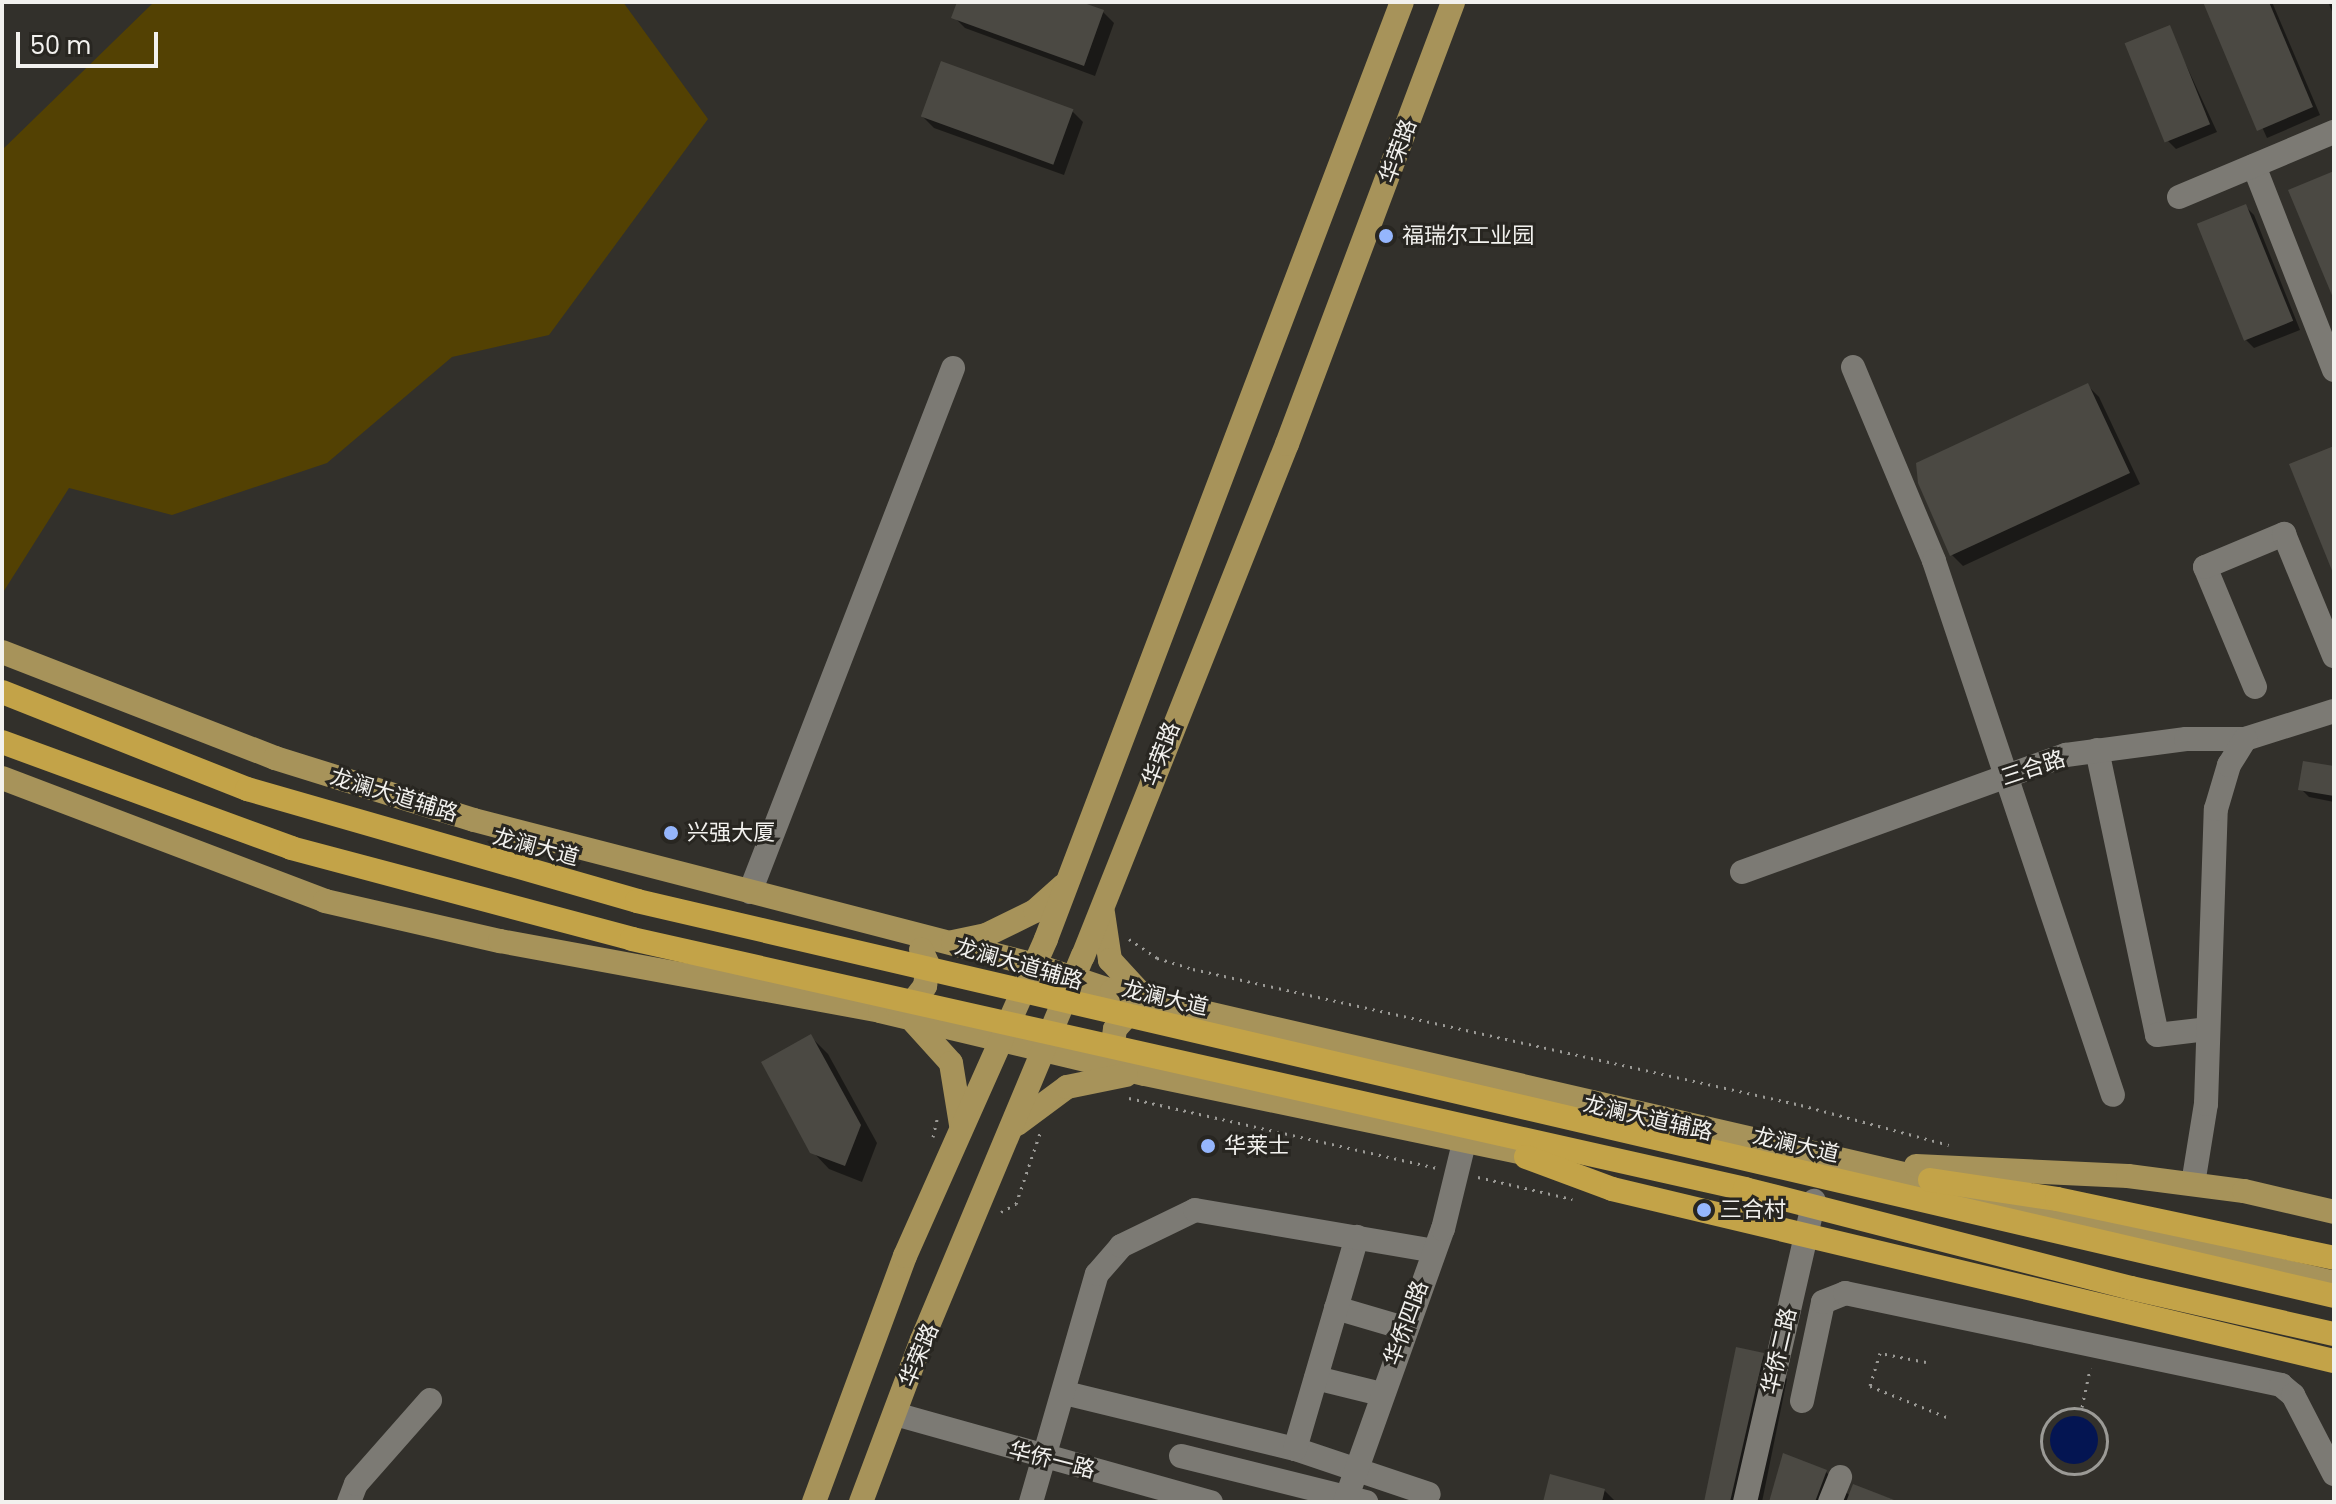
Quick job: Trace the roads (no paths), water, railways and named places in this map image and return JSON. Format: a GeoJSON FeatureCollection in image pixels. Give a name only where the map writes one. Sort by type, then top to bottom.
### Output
{"type":"FeatureCollection","features":[{"type":"Feature","properties":{"kind":"highway","name":"龙澜大道"},"geometry":{"type":"LineString","coordinates":[[2,692],[247,789],[637,901],[2334,1296]]}},
{"type":"Feature","properties":{"kind":"highway"},"geometry":{"type":"LineString","coordinates":[[2,742],[291,848],[632,939],[1745,1189],[2131,1288],[2334,1334]]}},
{"type":"Feature","properties":{"kind":"highway"},"geometry":{"type":"LineString","coordinates":[[1526,1157],[1612,1189],[1777,1225],[2334,1361]]}},
{"type":"Feature","properties":{"kind":"highway"},"geometry":{"type":"LineString","coordinates":[[1930,1180],[2057,1199],[2334,1258]]}},
{"type":"Feature","properties":{"kind":"main road","name":"华荣路"},"geometry":{"type":"LineString","coordinates":[[814,1502],[905,1256],[1035,965],[1402,2]]}},
{"type":"Feature","properties":{"kind":"main road","name":"华荣路"},"geometry":{"type":"LineString","coordinates":[[861,1502],[1287,444],[1453,2]]}},
{"type":"Feature","properties":{"kind":"main road","name":"龙澜大道辅路"},"geometry":{"type":"LineString","coordinates":[[2,652],[342,780],[904,935],[1035,965],[1073,979],[1147,998],[1798,1153],[1930,1180],[2017,1208],[2334,1283]]}},
{"type":"Feature","properties":{"kind":"main road","name":"龙澜大道辅路"},"geometry":{"type":"LineString","coordinates":[[2,778],[14,790],[325,901],[500,941],[880,1011],[1001,1042],[1526,1157],[1629,1162],[1788,1194],[2334,1328]]}},
{"type":"Feature","properties":{"kind":"main road"},"geometry":{"type":"LineString","coordinates":[[945,943],[986,935],[1035,911],[1053,899],[1069,877]]}},
{"type":"Feature","properties":{"kind":"main road"},"geometry":{"type":"LineString","coordinates":[[1011,1132],[1043,1100],[1067,1087],[1135,1072],[1113,1043],[1115,1029],[1133,1005],[1147,998],[1110,960],[1103,904]]}},
{"type":"Feature","properties":{"kind":"main road"},"geometry":{"type":"LineString","coordinates":[[880,1011],[911,1004],[927,979],[922,951],[904,935]]}},
{"type":"Feature","properties":{"kind":"main road"},"geometry":{"type":"LineString","coordinates":[[909,1018],[940,1044],[951,1063],[961,1101],[960,1132]]}},
{"type":"Feature","properties":{"kind":"main road"},"geometry":{"type":"LineString","coordinates":[[1788,1194],[1798,1153]]}},
{"type":"Feature","properties":{"kind":"main road"},"geometry":{"type":"LineString","coordinates":[[1822,1203],[1840,1162],[2193,1184],[2334,1212]]}},
{"type":"Feature","properties":{"kind":"street"},"geometry":{"type":"LineString","coordinates":[[2179,197],[2334,132]]}},
{"type":"Feature","properties":{"kind":"street"},"geometry":{"type":"LineString","coordinates":[[2254,166],[2331,354]]}},
{"type":"Feature","properties":{"kind":"street"},"geometry":{"type":"LineString","coordinates":[[1853,367],[1934,561],[2009,775],[2113,1095]]}},
{"type":"Feature","properties":{"kind":"street"},"geometry":{"type":"LineString","coordinates":[[750,892],[782,798],[953,368]]}},
{"type":"Feature","properties":{"kind":"street"},"geometry":{"type":"LineString","coordinates":[[2255,687],[2205,567],[2284,534],[2334,656]]}},
{"type":"Feature","properties":{"kind":"street","name":"三合路"},"geometry":{"type":"LineString","coordinates":[[1742,872],[2009,775],[2097,750],[2186,739],[2245,739],[2334,711]]}},
{"type":"Feature","properties":{"kind":"street"},"geometry":{"type":"LineString","coordinates":[[2193,1184],[2206,1104],[2216,809],[2229,765],[2245,739]]}},
{"type":"Feature","properties":{"kind":"street"},"geometry":{"type":"LineString","coordinates":[[2097,750],[2157,1035],[2207,1029]]}},
{"type":"Feature","properties":{"kind":"street","name":"华侨四路"},"geometry":{"type":"LineString","coordinates":[[1353,1500],[1356,1470],[1404,1328],[1434,1251],[1464,1143]]}},
{"type":"Feature","properties":{"kind":"street","name":"华侨二路"},"geometry":{"type":"LineString","coordinates":[[1745,1502],[1822,1203]]}},
{"type":"Feature","properties":{"kind":"street"},"geometry":{"type":"LineString","coordinates":[[1031,1502],[1097,1274],[1121,1246],[1195,1210],[1434,1251]]}},
{"type":"Feature","properties":{"kind":"street"},"geometry":{"type":"LineString","coordinates":[[1295,1449],[1357,1237]]}},
{"type":"Feature","properties":{"kind":"street"},"geometry":{"type":"LineString","coordinates":[[2094,1347],[2110,1275]]}},
{"type":"Feature","properties":{"kind":"street"},"geometry":{"type":"LineString","coordinates":[[1802,1401],[1823,1302],[1836,1293],[2281,1385],[2293,1395],[2334,1474]]}},
{"type":"Feature","properties":{"kind":"street"},"geometry":{"type":"LineString","coordinates":[[1336,1308],[1404,1328]]}},
{"type":"Feature","properties":{"kind":"street"},"geometry":{"type":"LineString","coordinates":[[1316,1378],[1381,1394]]}},
{"type":"Feature","properties":{"kind":"street"},"geometry":{"type":"LineString","coordinates":[[1065,1393],[1295,1449],[1429,1494]]}},
{"type":"Feature","properties":{"kind":"street"},"geometry":{"type":"LineString","coordinates":[[349,1502],[356,1484],[430,1400]]}},
{"type":"Feature","properties":{"kind":"street","name":"华侨一路"},"geometry":{"type":"LineString","coordinates":[[895,1414],[1211,1502]]}},
{"type":"Feature","properties":{"kind":"street"},"geometry":{"type":"LineString","coordinates":[[1172,1491],[1189,1424]]}},
{"type":"Feature","properties":{"kind":"street"},"geometry":{"type":"LineString","coordinates":[[1181,1456],[1353,1500]]}},
{"type":"Feature","properties":{"kind":"street"},"geometry":{"type":"LineString","coordinates":[[1830,1502],[1840,1477]]}},
{"type":"Feature","properties":{"kind":"place","name":"福瑞尔工业园"},"geometry":{"type":"Point","coordinates":[1386,236]}},
{"type":"Feature","properties":{"kind":"place","name":"兴强大厦"},"geometry":{"type":"Point","coordinates":[671,833]}},
{"type":"Feature","properties":{"kind":"place","name":"华莱士"},"geometry":{"type":"Point","coordinates":[1208,1146]}},
{"type":"Feature","properties":{"kind":"place","name":"三合村"},"geometry":{"type":"Point","coordinates":[1704,1210]}}]}
